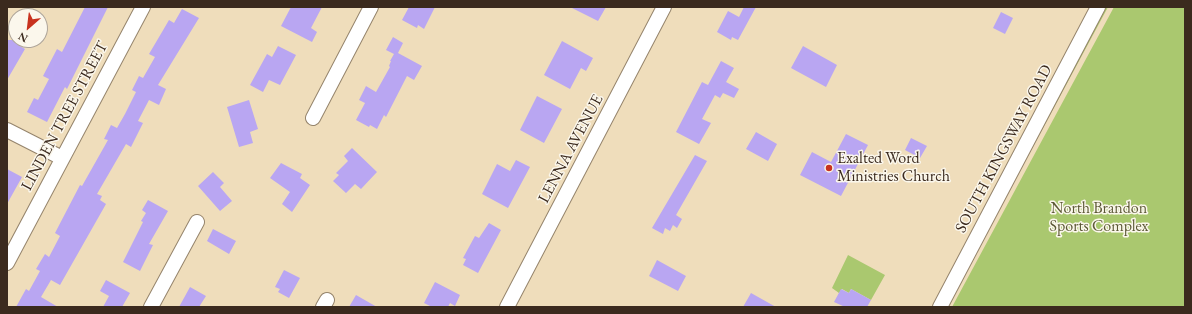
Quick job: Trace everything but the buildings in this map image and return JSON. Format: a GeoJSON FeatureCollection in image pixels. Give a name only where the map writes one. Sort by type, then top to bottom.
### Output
{"type":"FeatureCollection","features":[{"type":"Feature","properties":{"kind":"street","name":"LINDEN TREE STREET"},"geometry":{"type":"LineString","coordinates":[[7,262],[143,7]]}},
{"type":"Feature","properties":{"kind":"street"},"geometry":{"type":"LineString","coordinates":[[313,118],[371,7]]}},
{"type":"Feature","properties":{"kind":"street","name":"LENNA AVENUE"},"geometry":{"type":"LineString","coordinates":[[507,307],[664,7]]}},
{"type":"Feature","properties":{"kind":"street","name":"SOUTH KINGSWAY ROAD"},"geometry":{"type":"LineString","coordinates":[[940,307],[1098,7]]}},
{"type":"Feature","properties":{"kind":"street"},"geometry":{"type":"LineString","coordinates":[[7,130],[62,158]]}},
{"type":"Feature","properties":{"kind":"street"},"geometry":{"type":"LineString","coordinates":[[152,307],[197,222]]}},
{"type":"Feature","properties":{"kind":"green space"},"geometry":{"type":"Polygon","coordinates":[[[1106,7],[1108,7],[1006,197],[1011,186],[1106,7]]]}},
{"type":"Feature","properties":{"kind":"green space","name":"North Brandon Sports Complex"},"geometry":{"type":"Polygon","coordinates":[[[1114,7],[1185,7],[1185,307],[952,307],[1114,7]]]}},
{"type":"Feature","properties":{"kind":"green space"},"geometry":{"type":"Polygon","coordinates":[[[848,255],[885,275],[871,300],[851,289],[849,293],[842,289],[839,293],[832,288],[848,255]]]}},
{"type":"Feature","properties":{"kind":"place","name":"Exalted Word Ministries Church"},"geometry":{"type":"Point","coordinates":[829,168]}}]}
